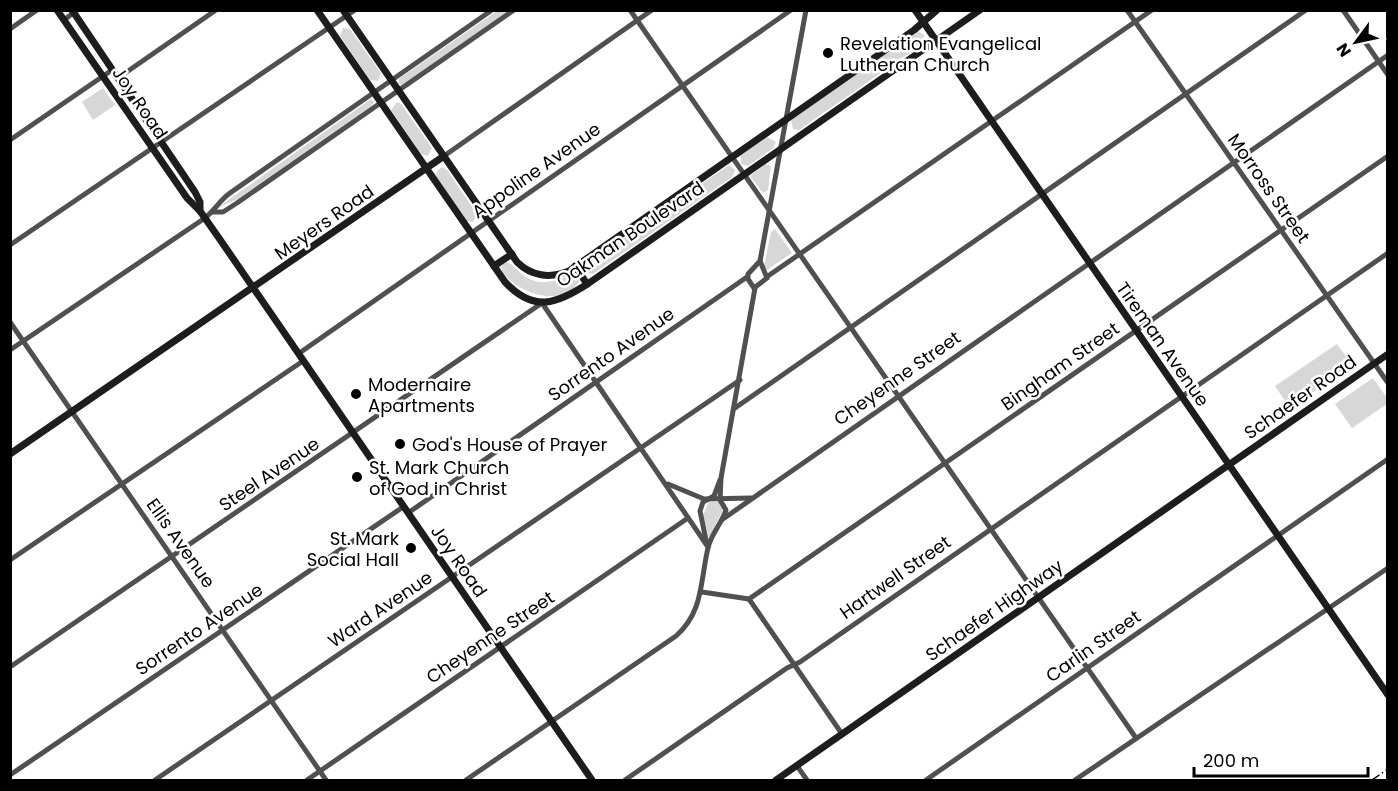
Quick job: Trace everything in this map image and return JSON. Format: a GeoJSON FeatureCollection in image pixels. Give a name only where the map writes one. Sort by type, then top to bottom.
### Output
{"type":"FeatureCollection","features":[{"type":"Feature","properties":{"kind":"street"},"geometry":{"type":"LineString","coordinates":[[10,29],[37,10]]}},
{"type":"Feature","properties":{"kind":"street","name":"Joy Road"},"geometry":{"type":"LineString","coordinates":[[57,10],[193,207],[205,218],[592,780]]}},
{"type":"Feature","properties":{"kind":"street"},"geometry":{"type":"LineString","coordinates":[[118,78],[216,10]]}},
{"type":"Feature","properties":{"kind":"street","name":"Oakman Boulevard"},"geometry":{"type":"LineString","coordinates":[[318,10],[494,266],[517,294],[542,303],[561,300],[587,284],[980,10]]}},
{"type":"Feature","properties":{"kind":"street"},"geometry":{"type":"LineString","coordinates":[[10,245],[152,148],[163,144],[330,28],[345,13],[355,10]]}},
{"type":"Feature","properties":{"kind":"street"},"geometry":{"type":"LineString","coordinates":[[10,350],[205,218],[213,212],[217,202],[492,10]]}},
{"type":"Feature","properties":{"kind":"street"},"geometry":{"type":"LineString","coordinates":[[213,212],[223,212],[237,203],[514,10]]}},
{"type":"Feature","properties":{"kind":"street"},"geometry":{"type":"LineString","coordinates":[[630,10],[1136,738]]}},
{"type":"Feature","properties":{"kind":"street","name":"Meyers Road"},"geometry":{"type":"LineString","coordinates":[[10,454],[254,289],[652,10]]}},
{"type":"Feature","properties":{"kind":"street","name":"Appoline Avenue"},"geometry":{"type":"LineString","coordinates":[[298,354],[791,10]]}},
{"type":"Feature","properties":{"kind":"street"},"geometry":{"type":"LineString","coordinates":[[768,276],[760,261],[806,10]]}},
{"type":"Feature","properties":{"kind":"street","name":"Tireman Avenue"},"geometry":{"type":"LineString","coordinates":[[915,10],[1388,695]]}},
{"type":"Feature","properties":{"kind":"street","name":"Oakman Boulevard"},"geometry":{"type":"LineString","coordinates":[[345,13],[512,254],[523,267],[540,275],[559,275],[787,119],[937,10]]}},
{"type":"Feature","properties":{"kind":"street","name":"Morross Street"},"geometry":{"type":"LineString","coordinates":[[1127,10],[1388,383]]}},
{"type":"Feature","properties":{"kind":"street"},"geometry":{"type":"LineString","coordinates":[[466,780],[676,636],[694,615],[702,592],[708,547],[726,510],[720,500],[721,478],[755,288],[768,276],[1152,10]]}},
{"type":"Feature","properties":{"kind":"street"},"geometry":{"type":"LineString","coordinates":[[735,408],[1306,10]]}},
{"type":"Feature","properties":{"kind":"street"},"geometry":{"type":"LineString","coordinates":[[1343,10],[1388,75]]}},
{"type":"Feature","properties":{"kind":"street"},"geometry":{"type":"LineString","coordinates":[[64,20],[74,11]]}},
{"type":"Feature","properties":{"kind":"street","name":"Joy Road"},"geometry":{"type":"LineString","coordinates":[[74,11],[195,192],[200,202],[200,211]]}},
{"type":"Feature","properties":{"kind":"street","name":"Cheyenne Street"},"geometry":{"type":"LineString","coordinates":[[723,519],[1388,55]]}},
{"type":"Feature","properties":{"kind":"street"},"geometry":{"type":"LineString","coordinates":[[10,140],[112,70]]}},
{"type":"Feature","properties":{"kind":"street","name":"Bingham Street"},"geometry":{"type":"LineString","coordinates":[[749,599],[1388,156]]}},
{"type":"Feature","properties":{"kind":"street","name":"Hartwell Street"},"geometry":{"type":"LineString","coordinates":[[625,780],[1388,253]]}},
{"type":"Feature","properties":{"kind":"street"},"geometry":{"type":"LineString","coordinates":[[494,266],[512,254]]}},
{"type":"Feature","properties":{"kind":"street","name":"Sorrento Avenue"},"geometry":{"type":"LineString","coordinates":[[10,775],[597,382],[745,279],[760,261]]}},
{"type":"Feature","properties":{"kind":"street"},"geometry":{"type":"LineString","coordinates":[[575,266],[587,284]]}},
{"type":"Feature","properties":{"kind":"street"},"geometry":{"type":"LineString","coordinates":[[745,279],[755,288]]}},
{"type":"Feature","properties":{"kind":"street"},"geometry":{"type":"LineString","coordinates":[[542,303],[708,547]]}},
{"type":"Feature","properties":{"kind":"street","name":"Steel Avenue"},"geometry":{"type":"LineString","coordinates":[[10,667],[353,435],[542,303]]}},
{"type":"Feature","properties":{"kind":"street","name":"Ellis Avenue"},"geometry":{"type":"LineString","coordinates":[[10,322],[326,780]]}},
{"type":"Feature","properties":{"kind":"street","name":"Schaefer Road"},"geometry":{"type":"LineString","coordinates":[[1229,465],[1388,354]]}},
{"type":"Feature","properties":{"kind":"street"},"geometry":{"type":"LineString","coordinates":[[10,560],[303,361]]}},
{"type":"Feature","properties":{"kind":"street","name":"Ward Avenue"},"geometry":{"type":"LineString","coordinates":[[155,780],[740,380]]}},
{"type":"Feature","properties":{"kind":"street","name":"Carlin Street"},"geometry":{"type":"LineString","coordinates":[[926,780],[1388,459]]}},
{"type":"Feature","properties":{"kind":"street","name":"Schaefer Highway"},"geometry":{"type":"LineString","coordinates":[[776,780],[1229,465]]}},
{"type":"Feature","properties":{"kind":"street"},"geometry":{"type":"LineString","coordinates":[[708,547],[700,511],[704,502],[712,499],[721,478]]}},
{"type":"Feature","properties":{"kind":"street"},"geometry":{"type":"LineString","coordinates":[[666,483],[696,496],[712,499],[752,498]]}},
{"type":"Feature","properties":{"kind":"street","name":"Cheyenne Street"},"geometry":{"type":"LineString","coordinates":[[307,780],[688,518]]}},
{"type":"Feature","properties":{"kind":"street"},"geometry":{"type":"LineString","coordinates":[[1075,780],[1327,607],[1388,568]]}},
{"type":"Feature","properties":{"kind":"street"},"geometry":{"type":"LineString","coordinates":[[702,592],[749,599],[842,734]]}},
{"type":"Feature","properties":{"kind":"street"},"geometry":{"type":"LineString","coordinates":[[797,766],[807,780]]}},
{"type":"Feature","properties":{"kind":"shaded area"},"geometry":{"type":"Polygon","coordinates":[[[497,11],[508,11],[407,82],[401,85],[398,83],[400,78],[497,11]]]}},
{"type":"Feature","properties":{"kind":"shaded area"},"geometry":{"type":"Polygon","coordinates":[[[343,28],[350,29],[381,73],[378,81],[370,80],[340,36],[343,28]]]}},
{"type":"Feature","properties":{"kind":"shaded area"},"geometry":{"type":"Polygon","coordinates":[[[918,31],[924,35],[925,42],[799,130],[793,129],[791,120],[918,31]]]}},
{"type":"Feature","properties":{"kind":"shaded area"},"geometry":{"type":"Polygon","coordinates":[[[103,88],[115,105],[93,120],[82,102],[103,88]]]}},
{"type":"Feature","properties":{"kind":"shaded area"},"geometry":{"type":"Polygon","coordinates":[[[371,99],[374,102],[371,106],[238,199],[217,208],[371,99]]]}},
{"type":"Feature","properties":{"kind":"shaded area"},"geometry":{"type":"Polygon","coordinates":[[[397,102],[401,104],[432,148],[428,156],[421,154],[391,110],[397,102]]]}},
{"type":"Feature","properties":{"kind":"shaded area"},"geometry":{"type":"Polygon","coordinates":[[[767,137],[776,142],[773,148],[748,166],[741,164],[741,155],[767,137]]]}},
{"type":"Feature","properties":{"kind":"shaded area"},"geometry":{"type":"Polygon","coordinates":[[[766,164],[771,166],[768,190],[763,193],[750,176],[766,164]]]}},
{"type":"Feature","properties":{"kind":"shaded area"},"geometry":{"type":"Polygon","coordinates":[[[729,165],[735,170],[732,177],[593,274],[585,273],[586,264],[729,165]]]}},
{"type":"Feature","properties":{"kind":"shaded area"},"geometry":{"type":"Polygon","coordinates":[[[442,167],[447,170],[477,214],[473,222],[467,221],[436,176],[437,171],[442,167]]]}},
{"type":"Feature","properties":{"kind":"shaded area"},"geometry":{"type":"Polygon","coordinates":[[[775,229],[792,253],[767,270],[764,266],[771,232],[775,229]]]}},
{"type":"Feature","properties":{"kind":"shaded area"},"geometry":{"type":"Polygon","coordinates":[[[507,262],[535,281],[553,281],[573,274],[578,276],[579,282],[571,290],[561,295],[539,295],[528,292],[509,280],[502,272],[502,265],[507,262]]]}},
{"type":"Feature","properties":{"kind":"shaded area"},"geometry":{"type":"Polygon","coordinates":[[[1337,344],[1352,365],[1290,408],[1275,386],[1337,344]]]}},
{"type":"Feature","properties":{"kind":"shaded area"},"geometry":{"type":"Polygon","coordinates":[[[1373,378],[1387,398],[1387,404],[1352,428],[1335,404],[1373,378]]]}},
{"type":"Feature","properties":{"kind":"shaded area"},"geometry":{"type":"Polygon","coordinates":[[[709,502],[720,502],[723,510],[709,538],[703,515],[709,502]]]}},
{"type":"Feature","properties":{"kind":"railway"},"geometry":{"type":"LineString","coordinates":[[1372,780],[1388,769]]}},
{"type":"Feature","properties":{"kind":"place","name":"Revelation Evangelical Lutheran Church"},"geometry":{"type":"Point","coordinates":[828,53]}},
{"type":"Feature","properties":{"kind":"place","name":"Modernaire Apartments"},"geometry":{"type":"Point","coordinates":[356,394]}},
{"type":"Feature","properties":{"kind":"place","name":"God's House of Prayer"},"geometry":{"type":"Point","coordinates":[400,444]}},
{"type":"Feature","properties":{"kind":"place","name":"St. Mark Church of God in Christ"},"geometry":{"type":"Point","coordinates":[357,477]}},
{"type":"Feature","properties":{"kind":"place","name":"St. Mark Social Hall"},"geometry":{"type":"Point","coordinates":[411,548]}}]}
